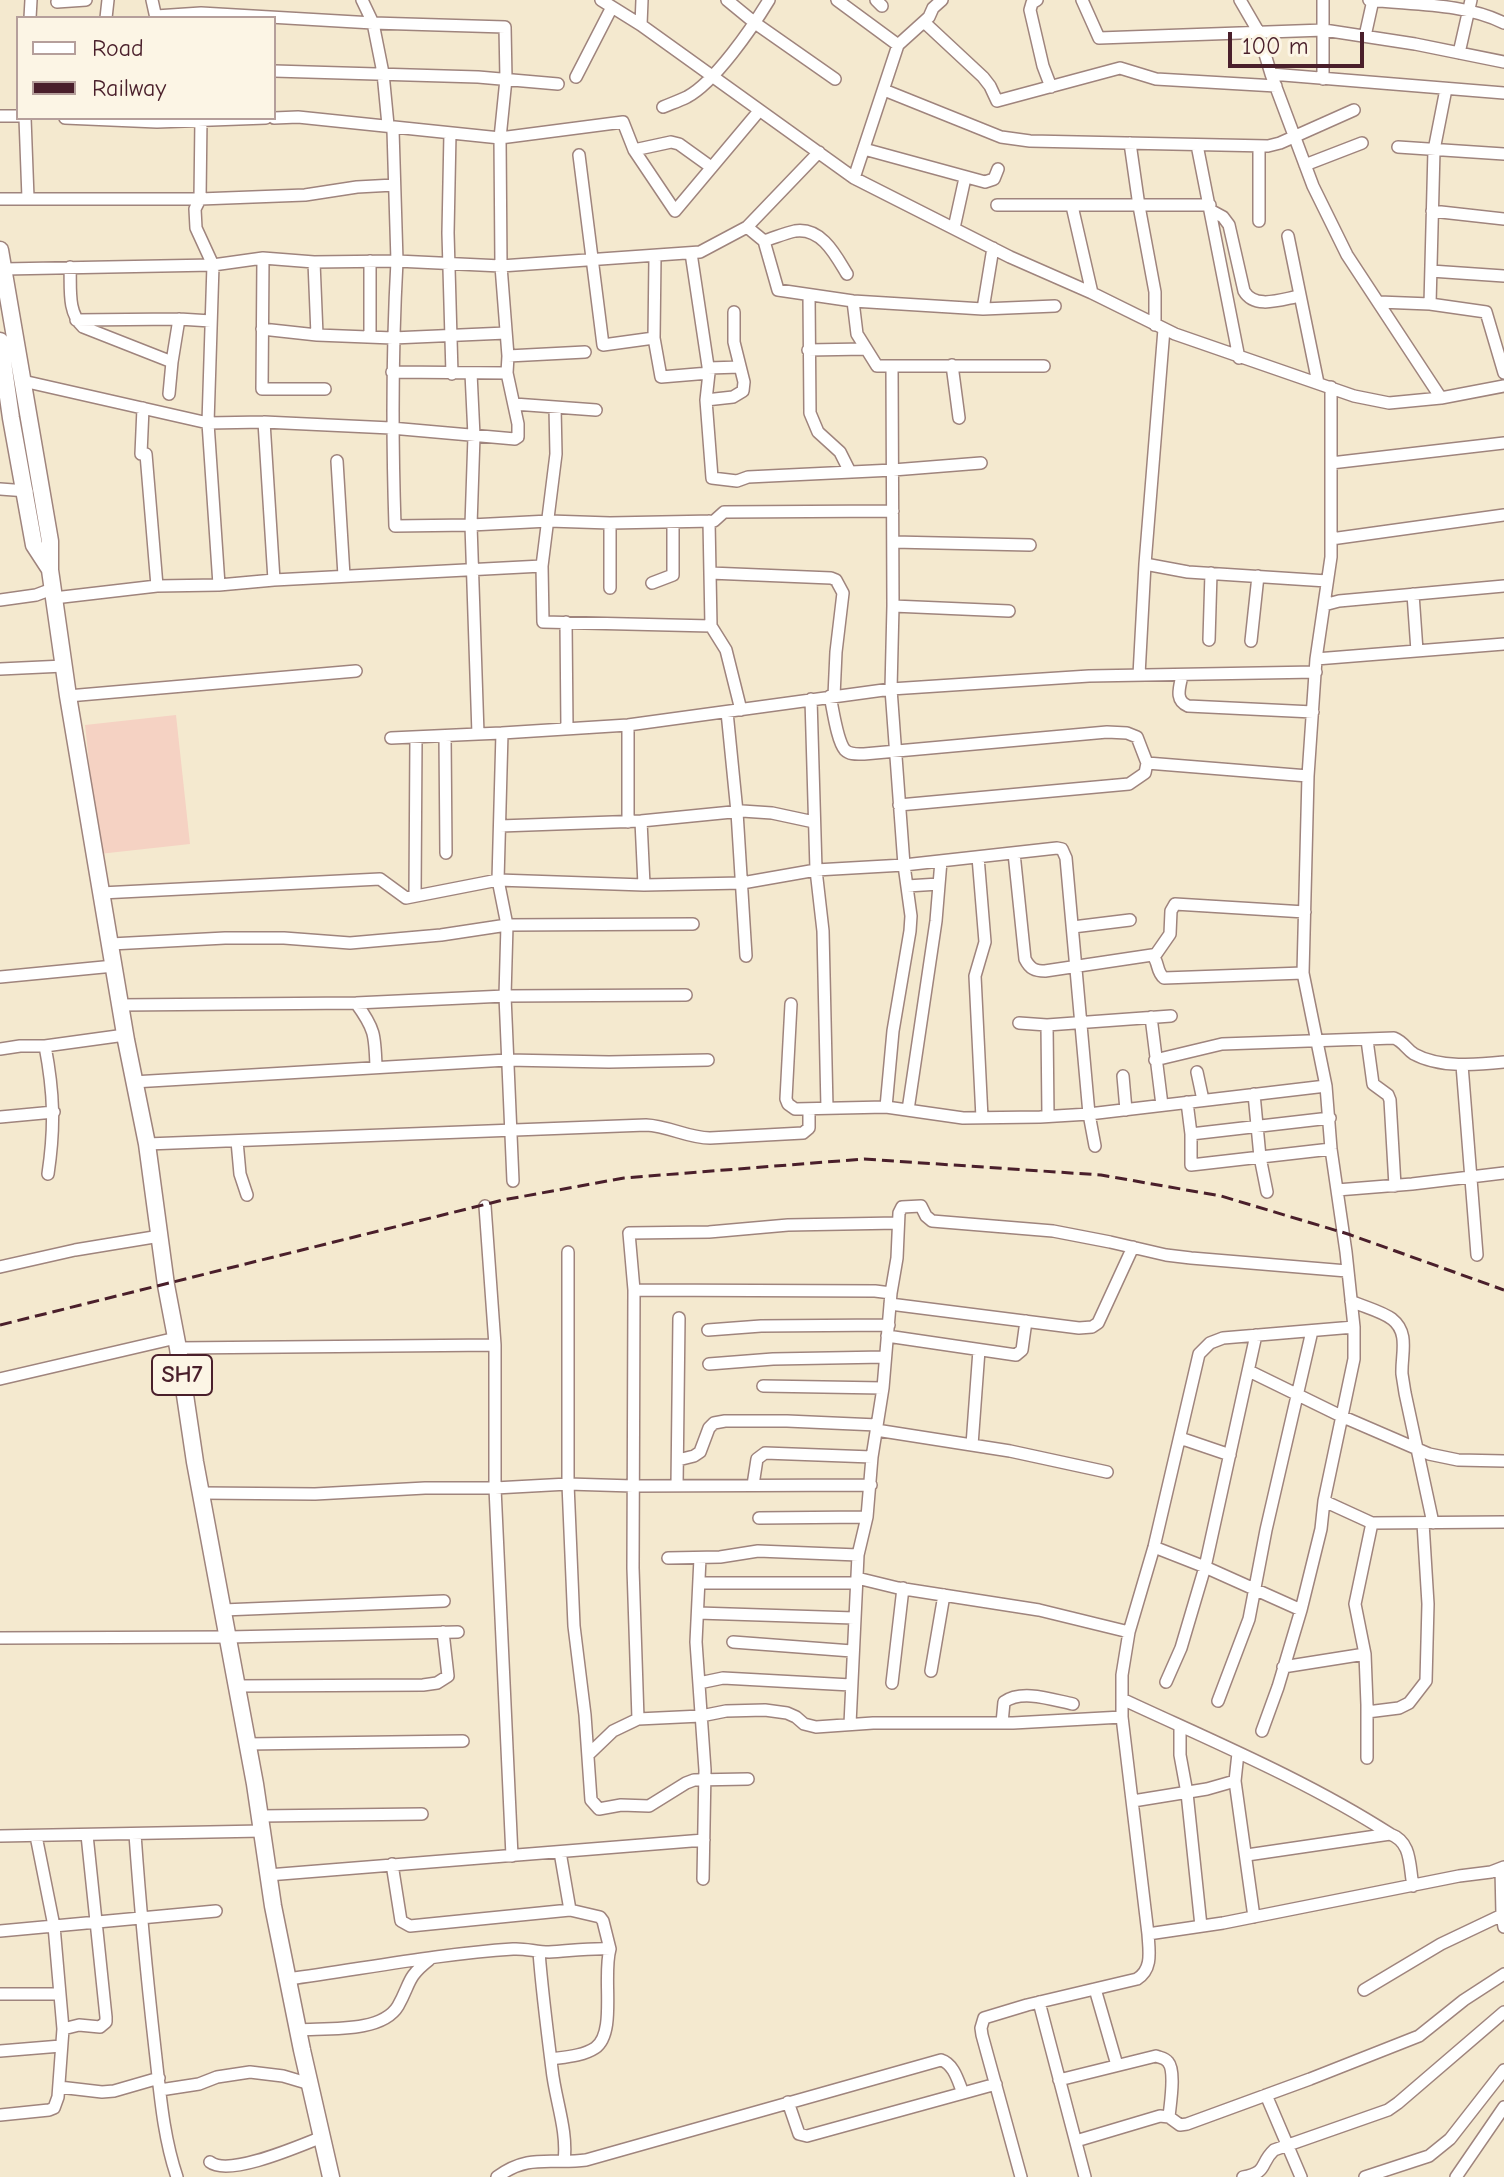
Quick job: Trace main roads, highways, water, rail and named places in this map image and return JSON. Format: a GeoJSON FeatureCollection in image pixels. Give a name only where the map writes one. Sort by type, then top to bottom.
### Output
{"type":"FeatureCollection","features":[{"type":"Feature","properties":{"kind":"main road","name":"SH7"},"geometry":{"type":"LineString","coordinates":[[0,250],[23,381],[33,490],[34,545],[50,570],[101,893],[133,1082],[147,1144],[166,1285],[201,1493],[268,1875],[331,2177]]}},
{"type":"Feature","properties":{"kind":"main road","name":"SH7"},"geometry":{"type":"LineString","coordinates":[[1,351],[6,418],[33,490]]}},
{"type":"Feature","properties":{"kind":"railway"},"geometry":{"type":"LineString","coordinates":[[0,1325],[503,1200],[624,1178],[864,1159],[1101,1175],[1221,1196],[1348,1234],[1504,1290]]}}]}
